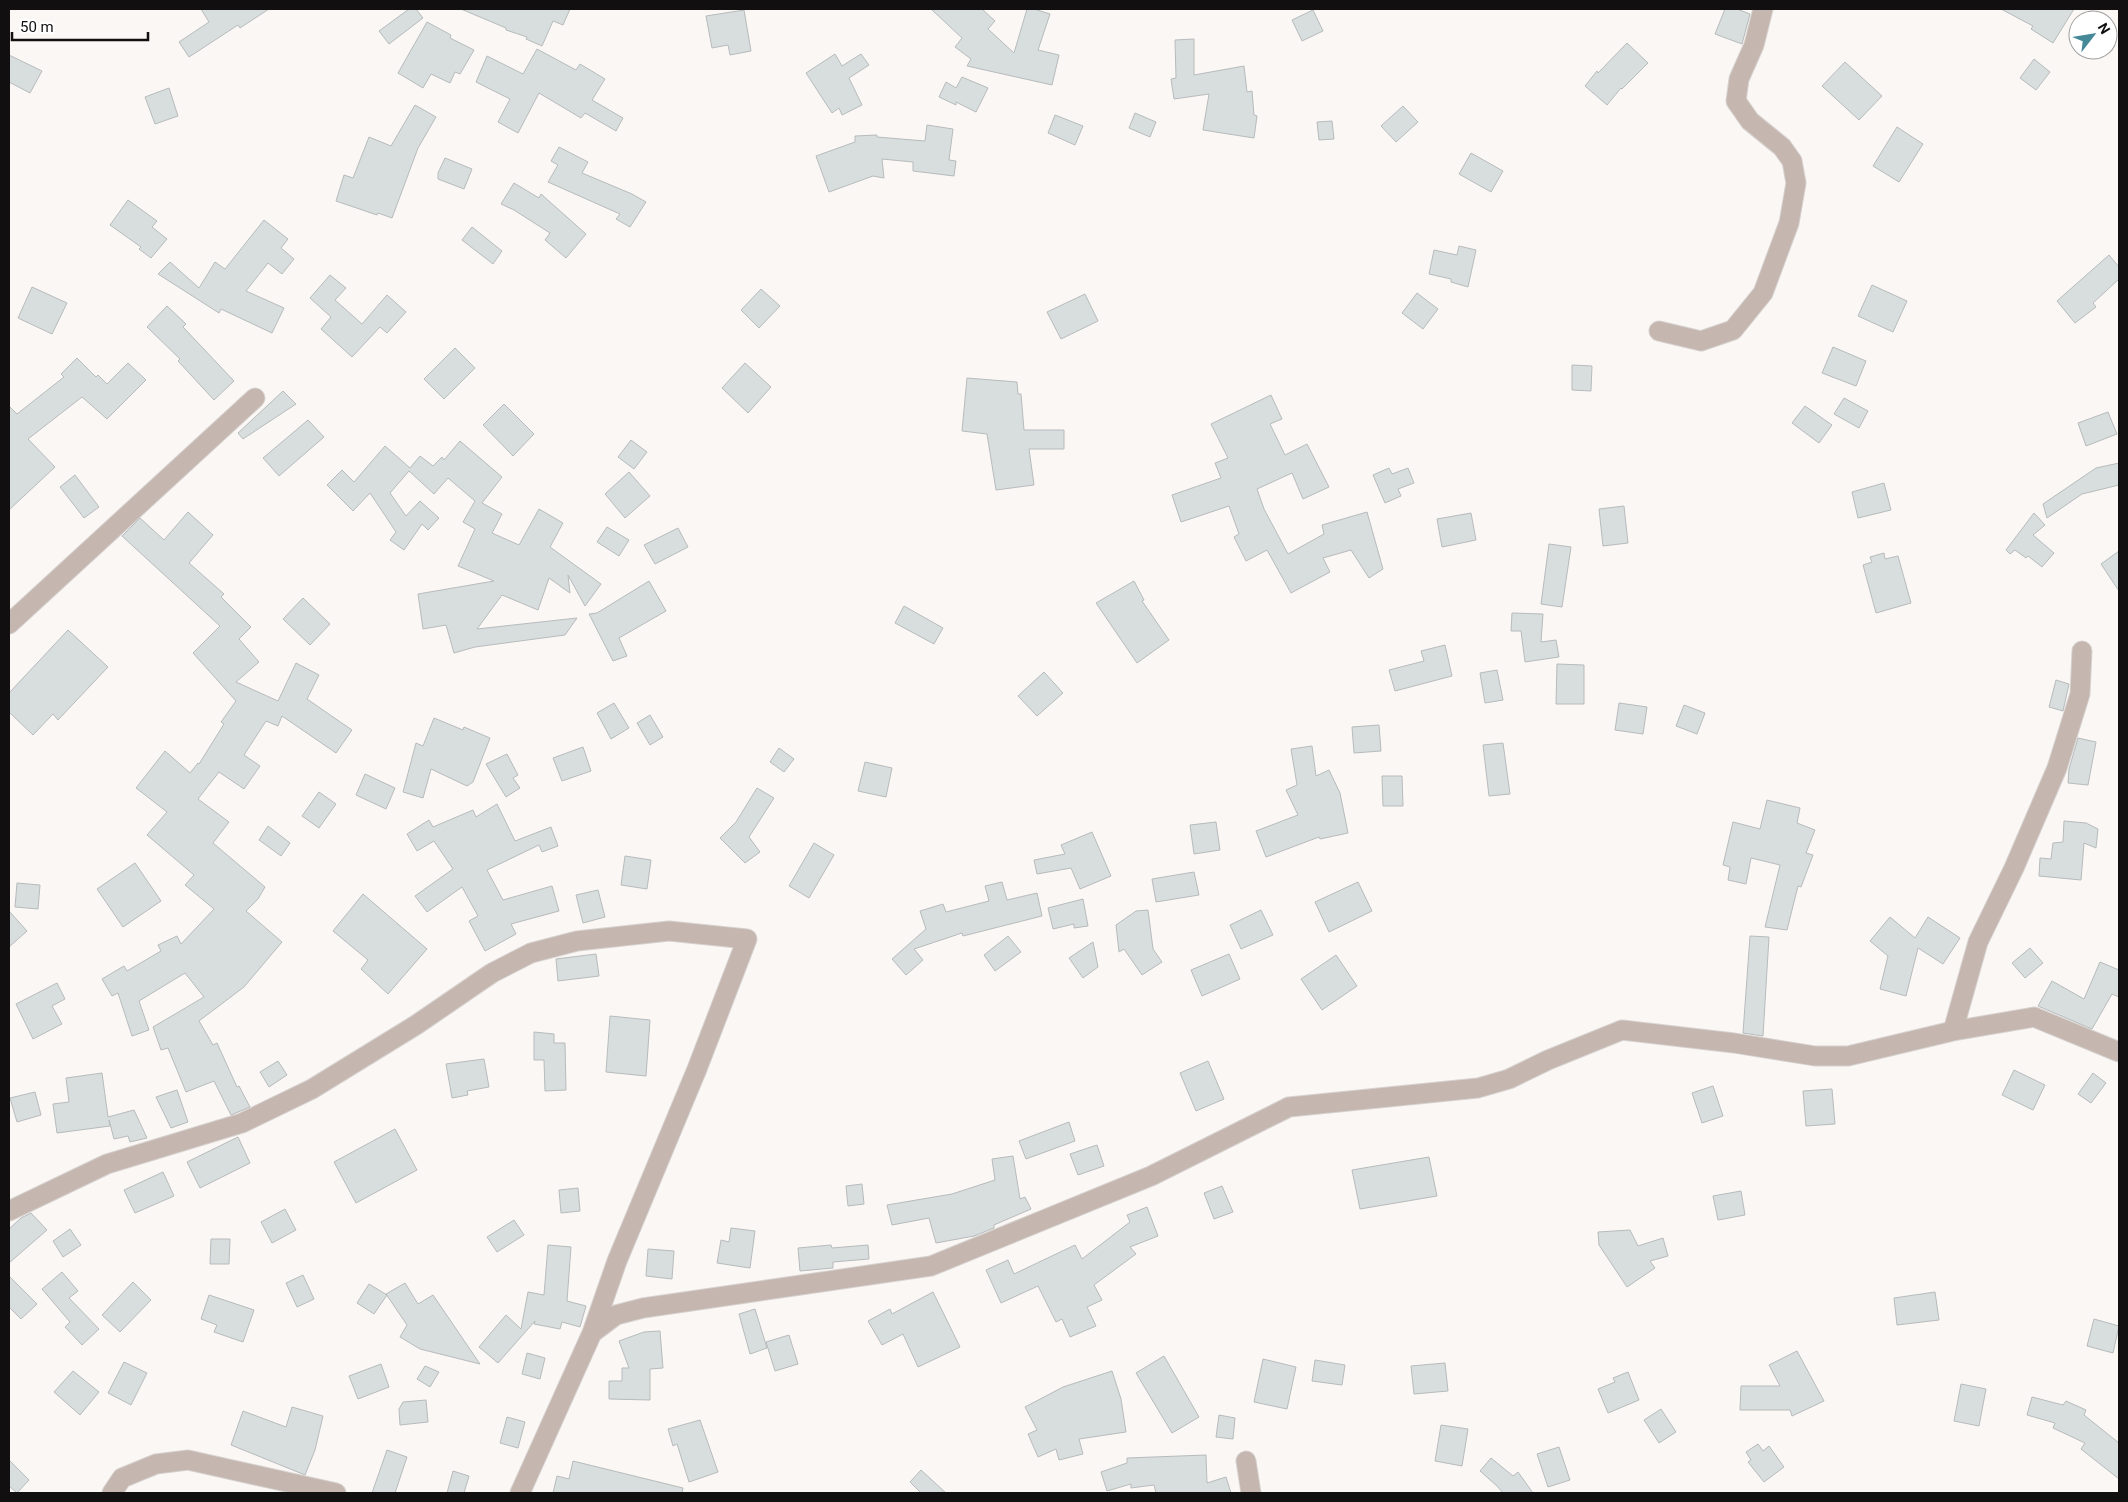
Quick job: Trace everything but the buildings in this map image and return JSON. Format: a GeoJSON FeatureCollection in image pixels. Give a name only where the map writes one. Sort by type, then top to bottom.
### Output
{"type":"FeatureCollection","features":[{"type":"Feature","properties":{"kind":"street"},"geometry":{"type":"LineString","coordinates":[[1660,331],[1702,341],[1733,330],[1764,293],[1789,223],[1796,182],[1792,161],[1782,147],[1750,121],[1736,101],[1739,79],[1754,45],[1763,9]]}},
{"type":"Feature","properties":{"kind":"street"},"geometry":{"type":"LineString","coordinates":[[9,624],[255,398]]}},
{"type":"Feature","properties":{"kind":"street"},"geometry":{"type":"LineString","coordinates":[[1953,1031],[1978,942],[2014,868],[2057,768],[2080,694],[2082,651]]}},
{"type":"Feature","properties":{"kind":"street"},"geometry":{"type":"LineString","coordinates":[[9,1212],[106,1164],[242,1123],[312,1089],[416,1025],[492,973],[531,953],[577,941],[669,931],[747,939],[697,1069],[617,1261],[592,1333],[520,1493]]}},
{"type":"Feature","properties":{"kind":"street"},"geometry":{"type":"LineString","coordinates":[[592,1333],[616,1315],[643,1308],[931,1266],[1151,1176],[1289,1108],[1478,1088],[1509,1079],[1548,1060],[1622,1030],[1734,1043],[1815,1056],[1848,1056],[1953,1031],[2034,1017],[2119,1052]]}},
{"type":"Feature","properties":{"kind":"street"},"geometry":{"type":"LineString","coordinates":[[112,1493],[122,1478],[156,1464],[188,1460],[336,1493]]}},
{"type":"Feature","properties":{"kind":"street"},"geometry":{"type":"LineString","coordinates":[[1246,1461],[1251,1493]]}}]}
